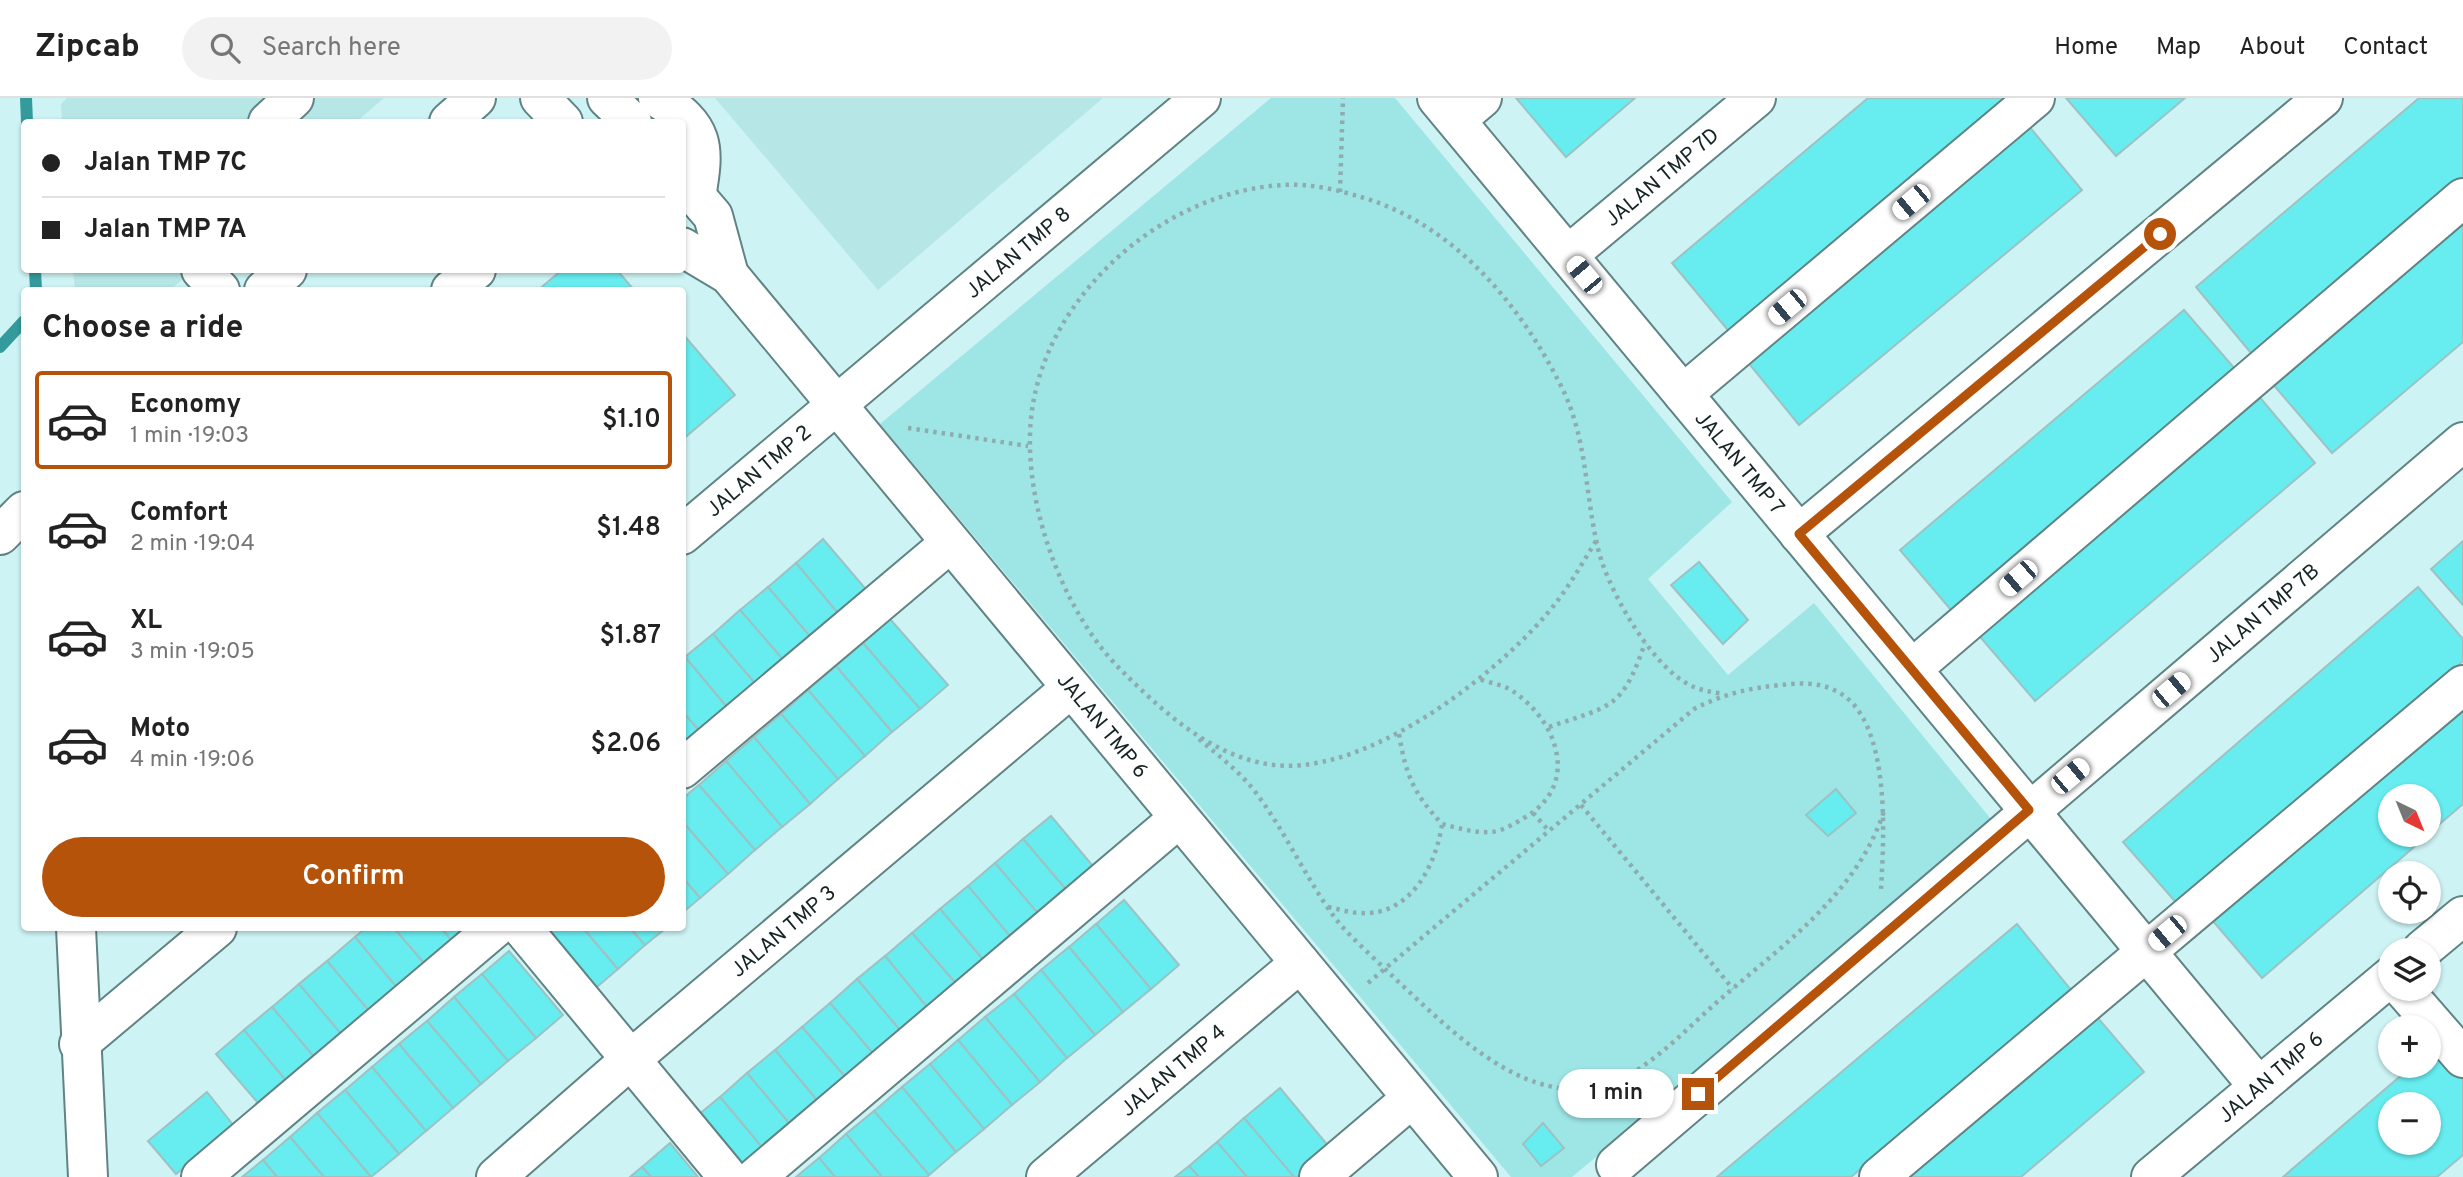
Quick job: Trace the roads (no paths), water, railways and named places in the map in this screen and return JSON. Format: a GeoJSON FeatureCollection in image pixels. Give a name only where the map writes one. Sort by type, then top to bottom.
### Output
{"type":"FeatureCollection","features":[{"type":"Feature","properties":{"kind":"street"},"geometry":{"type":"LineString","coordinates":[[271,119],[294,98]]}},
{"type":"Feature","properties":{"kind":"street"},"geometry":{"type":"LineString","coordinates":[[452,119],[476,98]]}},
{"type":"Feature","properties":{"kind":"street"},"geometry":{"type":"LineString","coordinates":[[540,98],[560,119]]}},
{"type":"Feature","properties":{"kind":"street"},"geometry":{"type":"LineString","coordinates":[[607,98],[629,119]]}},
{"type":"Feature","properties":{"kind":"street","name":"JALAN TMP 6"},"geometry":{"type":"LineString","coordinates":[[659,98],[683,113],[698,137],[702,159],[689,189],[713,216],[729,275]]}},
{"type":"Feature","properties":{"kind":"street","name":"JALAN TMP 8"},"geometry":{"type":"LineString","coordinates":[[843,415],[1201,98]]}},
{"type":"Feature","properties":{"kind":"street","name":"JALAN TMP 7D"},"geometry":{"type":"LineString","coordinates":[[1568,255],[1756,98]]}},
{"type":"Feature","properties":{"kind":"street"},"geometry":{"type":"LineString","coordinates":[[1683,394],[2035,98]]}},
{"type":"Feature","properties":{"kind":"street"},"geometry":{"type":"LineString","coordinates":[[1799,534],[2323,98]]}},
{"type":"Feature","properties":{"kind":"street","name":"JALAN TMP 7"},"geometry":{"type":"LineString","coordinates":[[1459,105],[1568,255],[2259,1087]]}},
{"type":"Feature","properties":{"kind":"street"},"geometry":{"type":"LineString","coordinates":[[1912,669],[2463,198]]}},
{"type":"Feature","properties":{"kind":"street","name":"JALAN TMP 6"},"geometry":{"type":"LineString","coordinates":[[686,249],[729,275],[1478,1177]]}},
{"type":"Feature","properties":{"kind":"street"},"geometry":{"type":"LineString","coordinates":[[204,273],[217,287]]}},
{"type":"Feature","properties":{"kind":"street"},"geometry":{"type":"LineString","coordinates":[[267,287],[284,273]]}},
{"type":"Feature","properties":{"kind":"street"},"geometry":{"type":"LineString","coordinates":[[456,287],[473,273]]}},
{"type":"Feature","properties":{"kind":"street","name":"JALAN TMP 2"},"geometry":{"type":"LineString","coordinates":[[686,532],[843,415]]}},
{"type":"Feature","properties":{"kind":"street","name":"JALAN TMP 7B"},"geometry":{"type":"LineString","coordinates":[[1616,1165],[2463,442]]}},
{"type":"Feature","properties":{"kind":"street"},"geometry":{"type":"LineString","coordinates":[[0,535],[21,514]]}},
{"type":"Feature","properties":{"kind":"street"},"geometry":{"type":"LineString","coordinates":[[686,766],[950,543]]}},
{"type":"Feature","properties":{"kind":"street"},"geometry":{"type":"LineString","coordinates":[[1879,1177],[2463,685]]}},
{"type":"Feature","properties":{"kind":"street","name":"JALAN TMP 3"},"geometry":{"type":"LineString","coordinates":[[496,1177],[631,1059],[1071,688]]}},
{"type":"Feature","properties":{"kind":"street"},"geometry":{"type":"LineString","coordinates":[[755,1177],[1179,818]]}},
{"type":"Feature","properties":{"kind":"street"},"geometry":{"type":"LineString","coordinates":[[2436,938],[2463,916]]}},
{"type":"Feature","properties":{"kind":"street"},"geometry":{"type":"LineString","coordinates":[[76,931],[79,1044],[88,1177]]}},
{"type":"Feature","properties":{"kind":"street"},"geometry":{"type":"LineString","coordinates":[[79,1044],[213,931]]}},
{"type":"Feature","properties":{"kind":"street"},"geometry":{"type":"LineString","coordinates":[[201,1177],[491,931]]}},
{"type":"Feature","properties":{"kind":"street"},"geometry":{"type":"LineString","coordinates":[[524,931],[728,1177]]}},
{"type":"Feature","properties":{"kind":"street","name":"JALAN TMP 4"},"geometry":{"type":"LineString","coordinates":[[1046,1177],[1300,963]]}},
{"type":"Feature","properties":{"kind":"street","name":"JALAN TMP 6"},"geometry":{"type":"LineString","coordinates":[[2151,1177],[2378,987]]}},
{"type":"Feature","properties":{"kind":"street"},"geometry":{"type":"LineString","coordinates":[[2413,1001],[2463,1058]]}},
{"type":"Feature","properties":{"kind":"street"},"geometry":{"type":"LineString","coordinates":[[1319,1177],[1412,1098]]}},
{"type":"Feature","properties":{"kind":"waterway"},"geometry":{"type":"LineString","coordinates":[[26,98],[27,119]]}},
{"type":"Feature","properties":{"kind":"waterway"},"geometry":{"type":"LineString","coordinates":[[35,273],[36,287]]}},
{"type":"Feature","properties":{"kind":"waterway"},"geometry":{"type":"LineString","coordinates":[[0,347],[21,324]]}}]}
